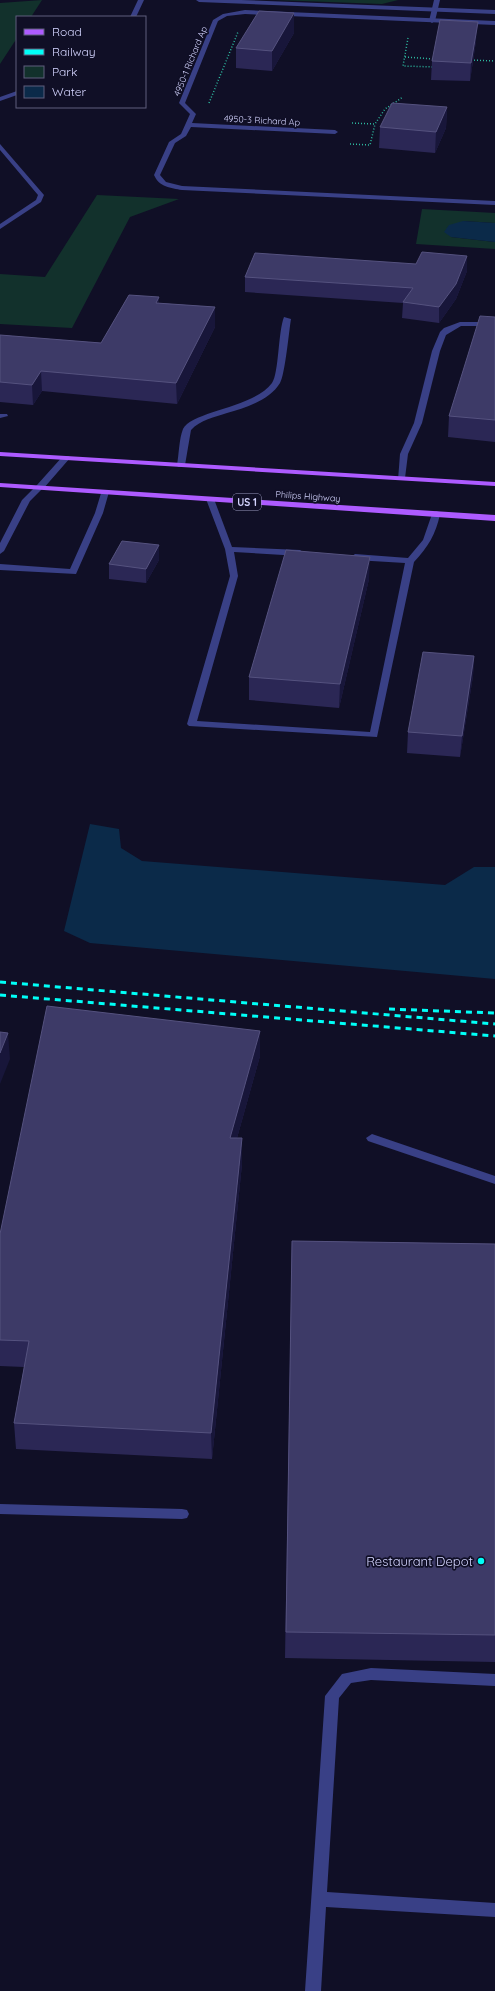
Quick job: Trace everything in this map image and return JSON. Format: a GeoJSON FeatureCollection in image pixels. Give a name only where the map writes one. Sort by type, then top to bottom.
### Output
{"type":"FeatureCollection","features":[{"type":"Feature","properties":{"kind":"main road"},"geometry":{"type":"LineString","coordinates":[[0,454],[495,484]]}},
{"type":"Feature","properties":{"kind":"main road","name":"Philips Highway"},"geometry":{"type":"LineString","coordinates":[[0,485],[495,518]]}},
{"type":"Feature","properties":{"kind":"street"},"geometry":{"type":"LineString","coordinates":[[134,16],[142,0]]}},
{"type":"Feature","properties":{"kind":"street"},"geometry":{"type":"LineString","coordinates":[[199,0],[495,12]]}},
{"type":"Feature","properties":{"kind":"street"},"geometry":{"type":"LineString","coordinates":[[432,21],[437,0]]}},
{"type":"Feature","properties":{"kind":"street","name":"4950-1 Richard Ap"},"geometry":{"type":"LineString","coordinates":[[189,125],[193,114],[182,103],[216,20],[225,15],[245,12],[495,23]]}},
{"type":"Feature","properties":{"kind":"street"},"geometry":{"type":"LineString","coordinates":[[0,99],[16,93]]}},
{"type":"Feature","properties":{"kind":"street"},"geometry":{"type":"LineString","coordinates":[[189,125],[184,135],[172,142],[157,175],[158,179],[163,183],[182,188],[495,203]]}},
{"type":"Feature","properties":{"kind":"street","name":"4950-3 Richard Ap"},"geometry":{"type":"LineString","coordinates":[[189,125],[335,132]]}},
{"type":"Feature","properties":{"kind":"street"},"geometry":{"type":"LineString","coordinates":[[0,146],[41,195],[39,201],[6,224],[0,226]]}},
{"type":"Feature","properties":{"kind":"street"},"geometry":{"type":"LineString","coordinates":[[182,465],[187,429],[190,425],[202,419],[253,401],[272,388],[277,382],[287,319]]}},
{"type":"Feature","properties":{"kind":"street"},"geometry":{"type":"LineString","coordinates":[[400,478],[404,454],[418,423],[436,351],[444,334],[447,330],[460,324],[495,324]]}},
{"type":"Feature","properties":{"kind":"street"},"geometry":{"type":"LineString","coordinates":[[0,551],[26,500],[66,458]]}},
{"type":"Feature","properties":{"kind":"street"},"geometry":{"type":"LineString","coordinates":[[0,567],[73,572],[99,513],[105,492]]}},
{"type":"Feature","properties":{"kind":"street"},"geometry":{"type":"LineString","coordinates":[[210,499],[229,548],[234,576],[192,724],[374,735],[410,561],[427,544],[433,532],[436,514]]}},
{"type":"Feature","properties":{"kind":"street"},"geometry":{"type":"LineString","coordinates":[[229,548],[308,554]]}},
{"type":"Feature","properties":{"kind":"street"},"geometry":{"type":"LineString","coordinates":[[347,557],[410,561]]}},
{"type":"Feature","properties":{"kind":"street"},"geometry":{"type":"LineString","coordinates":[[372,1138],[495,1180]]}},
{"type":"Feature","properties":{"kind":"street"},"geometry":{"type":"LineString","coordinates":[[0,1509],[182,1514]]}},
{"type":"Feature","properties":{"kind":"street"},"geometry":{"type":"LineString","coordinates":[[313,1991],[332,1696],[347,1678],[371,1674],[495,1680]]}},
{"type":"Feature","properties":{"kind":"street"},"geometry":{"type":"LineString","coordinates":[[319,1899],[495,1910]]}},
{"type":"Feature","properties":{"kind":"path"},"geometry":{"type":"LineString","coordinates":[[207,108],[245,12]]}},
{"type":"Feature","properties":{"kind":"path"},"geometry":{"type":"LineString","coordinates":[[408,36],[403,66],[442,68]]}},
{"type":"Feature","properties":{"kind":"path"},"geometry":{"type":"LineString","coordinates":[[405,57],[435,59]]}},
{"type":"Feature","properties":{"kind":"path"},"geometry":{"type":"LineString","coordinates":[[465,60],[495,61]]}},
{"type":"Feature","properties":{"kind":"path"},"geometry":{"type":"LineString","coordinates":[[346,143],[370,145],[375,124],[385,109],[403,97]]}},
{"type":"Feature","properties":{"kind":"path"},"geometry":{"type":"LineString","coordinates":[[351,122],[375,124]]}},
{"type":"Feature","properties":{"kind":"green space"},"geometry":{"type":"Polygon","coordinates":[[[42,0],[32,16],[16,16],[16,40],[0,64],[0,3],[42,0]]]}},
{"type":"Feature","properties":{"kind":"green space"},"geometry":{"type":"Polygon","coordinates":[[[275,0],[398,0],[382,4],[275,0]]]}},
{"type":"Feature","properties":{"kind":"green space"},"geometry":{"type":"Polygon","coordinates":[[[97,195],[179,199],[130,217],[72,328],[0,324],[0,274],[45,277],[97,195]]]}},
{"type":"Feature","properties":{"kind":"green space"},"geometry":{"type":"Polygon","coordinates":[[[422,209],[495,213],[495,223],[463,221],[451,237],[495,242],[495,249],[416,244],[422,209]]]}},
{"type":"Feature","properties":{"kind":"water"},"geometry":{"type":"Polygon","coordinates":[[[463,221],[495,223],[495,242],[451,237],[444,232],[449,225],[463,221]]]}},
{"type":"Feature","properties":{"kind":"water"},"geometry":{"type":"Polygon","coordinates":[[[90,824],[119,829],[121,848],[142,861],[445,885],[474,867],[495,867],[495,979],[90,943],[64,931],[90,824]]]}},
{"type":"Feature","properties":{"kind":"building"},"geometry":{"type":"Polygon","coordinates":[[[259,11],[294,13],[272,51],[236,48],[259,11]]]}},
{"type":"Feature","properties":{"kind":"building"},"geometry":{"type":"Polygon","coordinates":[[[440,20],[478,22],[471,63],[432,61],[440,20]]]}},
{"type":"Feature","properties":{"kind":"building"},"geometry":{"type":"Polygon","coordinates":[[[392,103],[447,107],[436,132],[380,127],[392,103]]]}},
{"type":"Feature","properties":{"kind":"building"},"geometry":{"type":"Polygon","coordinates":[[[422,252],[467,256],[456,284],[439,307],[403,302],[413,288],[245,277],[255,253],[416,264],[422,252]]]}},
{"type":"Feature","properties":{"kind":"building"},"geometry":{"type":"Polygon","coordinates":[[[129,295],[159,297],[156,303],[215,307],[176,383],[41,371],[32,385],[0,382],[0,335],[101,343],[129,295]]]}},
{"type":"Feature","properties":{"kind":"building"},"geometry":{"type":"Polygon","coordinates":[[[480,316],[495,317],[495,420],[449,416],[480,316]]]}},
{"type":"Feature","properties":{"kind":"building"},"geometry":{"type":"Polygon","coordinates":[[[122,541],[159,545],[146,569],[109,564],[122,541]]]}},
{"type":"Feature","properties":{"kind":"building"},"geometry":{"type":"Polygon","coordinates":[[[286,550],[370,557],[340,684],[249,677],[286,550]]]}},
{"type":"Feature","properties":{"kind":"building"},"geometry":{"type":"Polygon","coordinates":[[[423,652],[474,656],[462,736],[408,732],[423,652]]]}},
{"type":"Feature","properties":{"kind":"building"},"geometry":{"type":"Polygon","coordinates":[[[47,1006],[260,1031],[230,1138],[242,1138],[211,1433],[14,1423],[29,1341],[0,1340],[0,1234],[47,1006]]]}},
{"type":"Feature","properties":{"kind":"building"},"geometry":{"type":"Polygon","coordinates":[[[0,1032],[8,1033],[0,1053],[0,1032]]]}},
{"type":"Feature","properties":{"kind":"building"},"geometry":{"type":"Polygon","coordinates":[[[292,1241],[495,1244],[495,1635],[286,1632],[292,1241]]]}},
{"type":"Feature","properties":{"kind":"railway"},"geometry":{"type":"LineString","coordinates":[[0,982],[495,1024]]}},
{"type":"Feature","properties":{"kind":"railway"},"geometry":{"type":"LineString","coordinates":[[0,995],[495,1036]]}},
{"type":"Feature","properties":{"kind":"railway"},"geometry":{"type":"LineString","coordinates":[[389,1009],[495,1013]]}},
{"type":"Feature","properties":{"kind":"place","name":"Restaurant Depot"},"geometry":{"type":"Point","coordinates":[481,1561]}}]}
